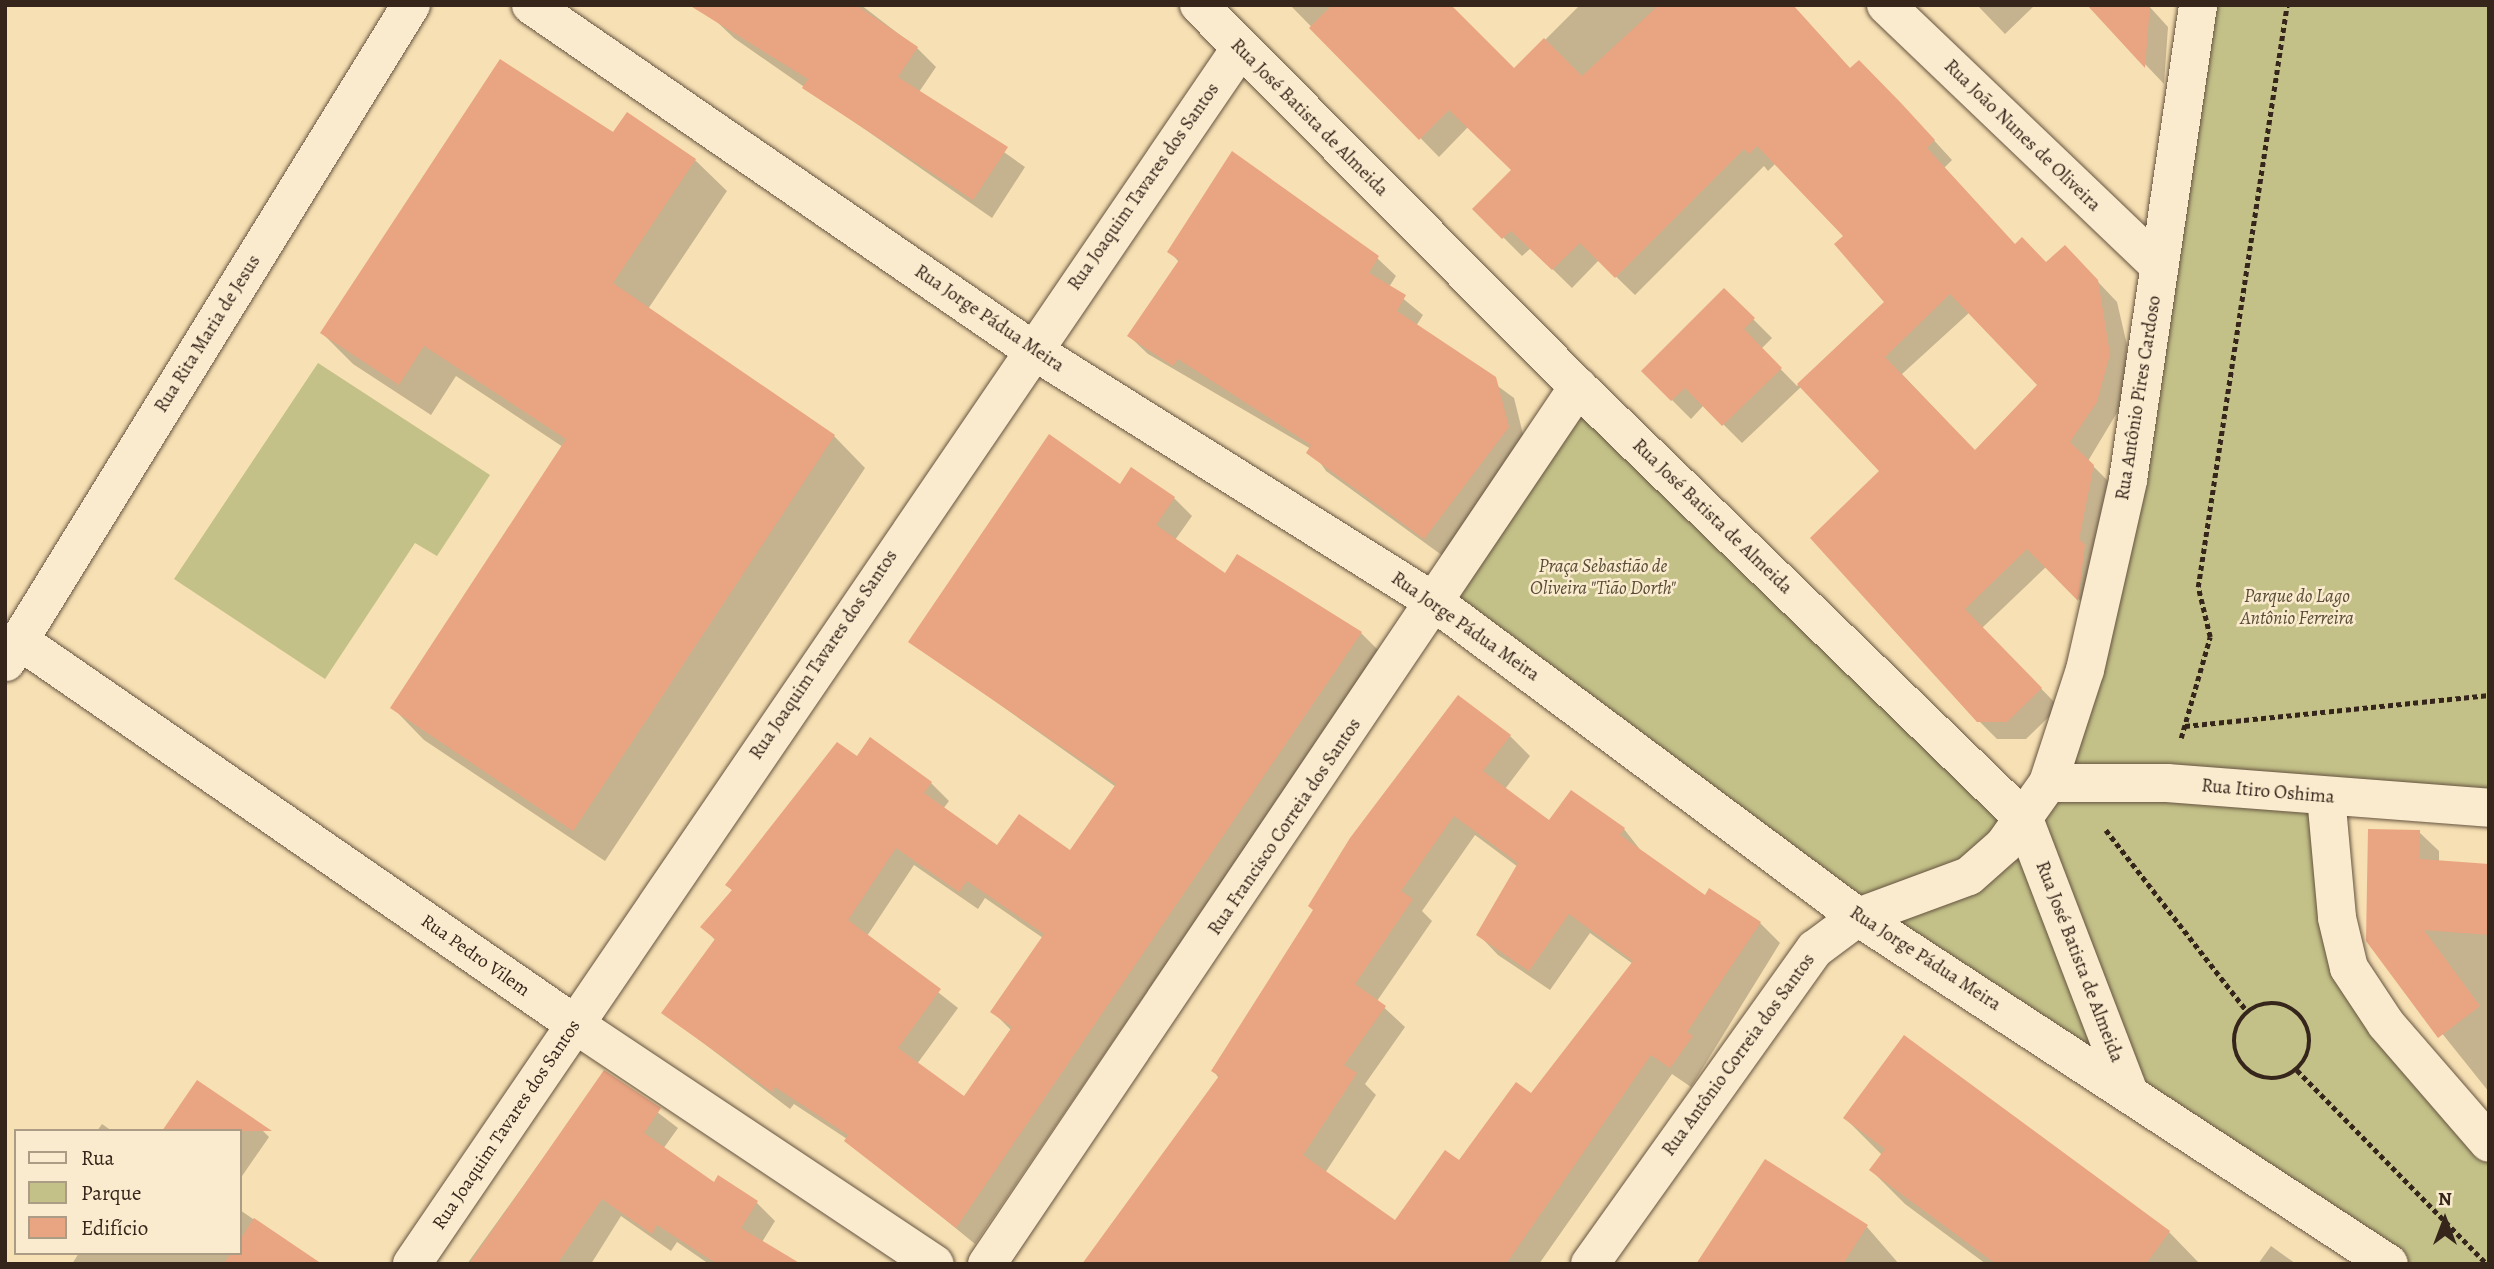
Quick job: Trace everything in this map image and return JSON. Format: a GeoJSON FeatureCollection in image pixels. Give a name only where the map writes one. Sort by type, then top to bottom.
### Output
{"type":"FeatureCollection","features":[{"type":"Feature","properties":{"kind":"street","name":"Rua Rita Maria de Jesus"},"geometry":{"type":"LineString","coordinates":[[12,652],[411,5]]}},
{"type":"Feature","properties":{"kind":"street","name":"Rua Jorge Pádua Meira"},"geometry":{"type":"LineString","coordinates":[[531,5],[1031,349],[1437,604],[1858,917],[2128,1090],[2389,1264]]}},
{"type":"Feature","properties":{"kind":"street","name":"Rua José Batista de Almeida"},"geometry":{"type":"LineString","coordinates":[[1199,5],[1578,387],[2024,819],[2128,1090]]}},
{"type":"Feature","properties":{"kind":"street","name":"Rua João Nunes de Oliveira"},"geometry":{"type":"LineString","coordinates":[[1886,5],[2159,265]]}},
{"type":"Feature","properties":{"kind":"street","name":"Rua Antônio Pires Cardoso"},"geometry":{"type":"LineString","coordinates":[[2024,819],[2060,784],[2110,571],[2198,5]]}},
{"type":"Feature","properties":{"kind":"street","name":"Rua Joaquim Tavares dos Santos"},"geometry":{"type":"LineString","coordinates":[[412,1264],[1031,349],[1240,49]]}},
{"type":"Feature","properties":{"kind":"street","name":"Rua Francisco Correia dos Santos"},"geometry":{"type":"LineString","coordinates":[[987,1264],[1437,604],[1578,387]]}},
{"type":"Feature","properties":{"kind":"street","name":"Rua Pedro Vilem"},"geometry":{"type":"LineString","coordinates":[[12,652],[936,1264]]}},
{"type":"Feature","properties":{"kind":"street","name":"Rua Itiro Oshima"},"geometry":{"type":"LineString","coordinates":[[2060,784],[2167,783],[2489,808]]}},
{"type":"Feature","properties":{"kind":"street"},"geometry":{"type":"LineString","coordinates":[[2326,796],[2337,918],[2350,968],[2386,1024],[2489,1143]]}},
{"type":"Feature","properties":{"kind":"street","name":"Rua Antônio Correia dos Santos"},"geometry":{"type":"LineString","coordinates":[[1590,1264],[1815,949],[1858,917],[1969,876],[2024,819]]}},
{"type":"Feature","properties":{"kind":"path"},"geometry":{"type":"LineString","coordinates":[[2167,783],[2210,637],[2198,587],[2287,5]]}},
{"type":"Feature","properties":{"kind":"path"},"geometry":{"type":"LineString","coordinates":[[2185,726],[2489,695]]}},
{"type":"Feature","properties":{"kind":"path"},"geometry":{"type":"LineString","coordinates":[[2060,784],[2247,1011]]}},
{"type":"Feature","properties":{"kind":"path"},"geometry":{"type":"LineString","coordinates":[[2281,1003],[2302,1015],[2310,1049],[2297,1070],[2264,1078],[2243,1066],[2233,1044],[2247,1011],[2281,1003]]}},
{"type":"Feature","properties":{"kind":"path"},"geometry":{"type":"LineString","coordinates":[[2297,1070],[2487,1264]]}},
{"type":"Feature","properties":{"kind":"green space","name":"Parque do Lago Antônio Ferreira"},"geometry":{"type":"Polygon","coordinates":[[[2197,5],[2489,5],[2489,811],[2048,783],[2081,668],[2197,5]]]}},
{"type":"Feature","properties":{"kind":"green space"},"geometry":{"type":"Polygon","coordinates":[[[318,363],[490,475],[437,556],[415,543],[325,679],[174,579],[318,363]]]}},
{"type":"Feature","properties":{"kind":"green space","name":"Praça Sebastião de Oliveira \"Tião Dorth\""},"geometry":{"type":"Polygon","coordinates":[[[1581,400],[2014,820],[1972,866],[1858,905],[1446,603],[1581,400]]]}},
{"type":"Feature","properties":{"kind":"green space"},"geometry":{"type":"Polygon","coordinates":[[[2051,787],[2327,806],[2333,919],[2489,1153],[2489,1264],[2392,1264],[2150,1098],[2030,817],[2051,787]]]}},
{"type":"Feature","properties":{"kind":"green space"},"geometry":{"type":"Polygon","coordinates":[[[2022,834],[2114,1072],[1873,920],[2022,834]]]}},
{"type":"Feature","properties":{"kind":"building"},"geometry":{"type":"Polygon","coordinates":[[[689,5],[856,5],[918,47],[898,77],[1008,147],[973,200],[802,88],[808,79],[689,5]]]}},
{"type":"Feature","properties":{"kind":"building"},"geometry":{"type":"Polygon","coordinates":[[[1332,5],[1451,5],[1514,68],[1544,38],[1582,76],[1659,5],[1793,5],[1850,68],[1859,60],[1901,103],[1935,140],[1927,148],[2015,244],[2022,237],[2046,262],[2065,245],[2098,280],[2110,354],[2097,402],[2070,442],[2094,465],[2079,539],[2085,545],[2078,601],[2027,549],[1965,609],[2042,688],[2007,722],[1977,722],[1810,538],[1879,471],[1797,384],[1884,302],[1834,244],[1843,236],[1757,146],[1749,154],[1744,149],[1615,278],[1580,243],[1552,270],[1511,231],[1502,239],[1472,209],[1511,170],[1449,110],[1419,140],[1309,28],[1332,5]],[[1950,294],[1885,357],[1975,450],[2037,385],[1950,294]]]}},
{"type":"Feature","properties":{"kind":"building"},"geometry":{"type":"Polygon","coordinates":[[[2087,5],[2150,5],[2145,68],[2087,5]]]}},
{"type":"Feature","properties":{"kind":"building"},"geometry":{"type":"Polygon","coordinates":[[[500,59],[613,132],[627,112],[696,159],[613,283],[835,435],[573,831],[390,708],[566,439],[424,346],[399,385],[320,333],[500,59]]]}},
{"type":"Feature","properties":{"kind":"building"},"geometry":{"type":"Polygon","coordinates":[[[1232,151],[1379,256],[1369,273],[1406,295],[1397,311],[1496,377],[1509,427],[1424,539],[1306,453],[1311,445],[1178,359],[1173,366],[1127,336],[1179,260],[1167,252],[1232,151]]]}},
{"type":"Feature","properties":{"kind":"building"},"geometry":{"type":"Polygon","coordinates":[[[1724,288],[1755,318],[1744,329],[1782,368],[1722,426],[1685,388],[1671,401],[1641,371],[1724,288]]]}},
{"type":"Feature","properties":{"kind":"building"},"geometry":{"type":"Polygon","coordinates":[[[1049,434],[1120,484],[1131,467],[1175,497],[1156,525],[1225,573],[1237,554],[1362,632],[956,1228],[844,1141],[848,1135],[775,1087],[772,1092],[661,1013],[715,939],[700,927],[732,890],[725,885],[837,742],[857,756],[870,737],[932,782],[924,793],[997,845],[1019,814],[1070,850],[1116,784],[908,642],[1049,434]],[[896,848],[848,920],[941,989],[898,1048],[964,1096],[1012,1027],[990,1012],[1044,934],[967,881],[959,892],[896,848]]]}},
{"type":"Feature","properties":{"kind":"building"},"geometry":{"type":"Polygon","coordinates":[[[1458,695],[1511,735],[1483,771],[1549,820],[1571,790],[1625,828],[1620,835],[1705,895],[1709,888],[1761,922],[1687,1032],[1693,1036],[1670,1068],[1651,1055],[1506,1264],[1082,1264],[1219,1076],[1211,1071],[1313,910],[1308,906],[1350,838],[1458,695]],[[1454,816],[1401,891],[1413,899],[1355,984],[1386,1006],[1344,1065],[1357,1073],[1303,1155],[1395,1220],[1445,1150],[1459,1160],[1516,1082],[1531,1093],[1633,961],[1569,914],[1529,971],[1476,935],[1518,863],[1454,816]]]}},
{"type":"Feature","properties":{"kind":"building"},"geometry":{"type":"Polygon","coordinates":[[[2368,829],[2420,830],[2420,859],[2489,864],[2489,935],[2424,930],[2480,1006],[2438,1038],[2366,941],[2368,829]]]}},
{"type":"Feature","properties":{"kind":"building"},"geometry":{"type":"Polygon","coordinates":[[[1904,1035],[2170,1231],[2146,1264],[1996,1264],[1869,1170],[1885,1149],[1843,1118],[1904,1035]]]}},
{"type":"Feature","properties":{"kind":"building"},"geometry":{"type":"Polygon","coordinates":[[[604,1070],[661,1108],[644,1133],[714,1182],[718,1175],[758,1201],[741,1228],[801,1264],[717,1264],[657,1225],[652,1234],[602,1199],[557,1264],[469,1264],[604,1070]]]}},
{"type":"Feature","properties":{"kind":"building"},"geometry":{"type":"Polygon","coordinates":[[[197,1080],[272,1131],[242,1129],[163,1129],[197,1080]]]}},
{"type":"Feature","properties":{"kind":"building"},"geometry":{"type":"Polygon","coordinates":[[[1765,1159],[1868,1225],[1843,1264],[1696,1264],[1765,1159]]]}},
{"type":"Feature","properties":{"kind":"building"},"geometry":{"type":"Polygon","coordinates":[[[254,1218],[322,1264],[224,1264],[230,1255],[242,1255],[242,1237],[254,1218]]]}}]}
